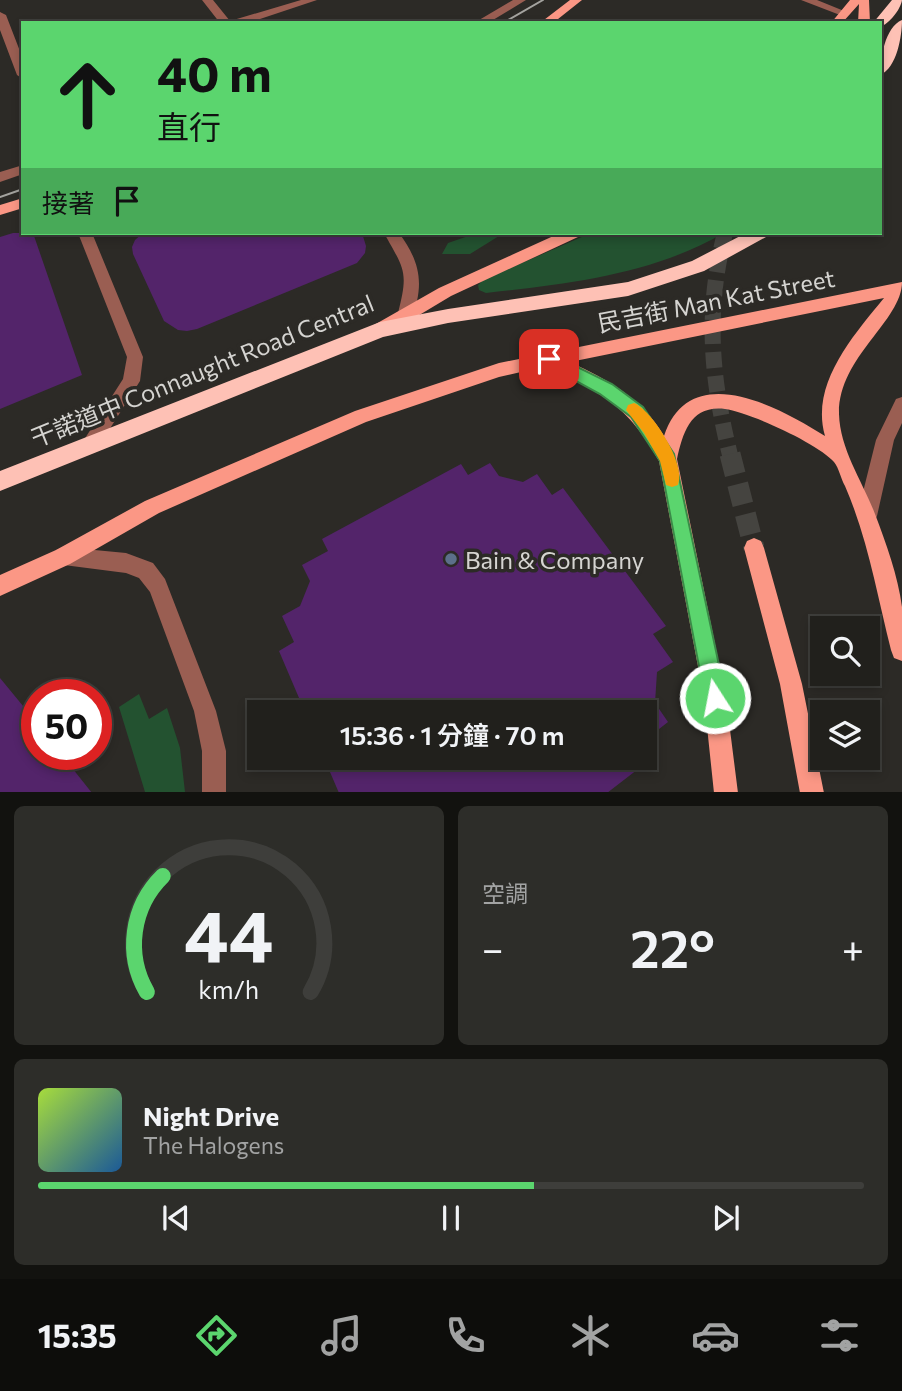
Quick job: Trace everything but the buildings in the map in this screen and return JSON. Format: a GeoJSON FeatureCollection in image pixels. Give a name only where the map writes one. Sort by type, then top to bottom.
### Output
{"type":"FeatureCollection","features":[{"type":"Feature","properties":{"kind":"highway"},"geometry":{"type":"LineString","coordinates":[[882,21],[895,5]]}},
{"type":"Feature","properties":{"kind":"highway"},"geometry":{"type":"LineString","coordinates":[[882,67],[902,24]]}},
{"type":"Feature","properties":{"kind":"highway"},"geometry":{"type":"LineString","coordinates":[[380,330],[448,316],[628,289],[698,266],[756,235]]}},
{"type":"Feature","properties":{"kind":"highway","name":"干諾道中 Connaught Road Central"},"geometry":{"type":"LineString","coordinates":[[0,481],[380,330]]}},
{"type":"Feature","properties":{"kind":"main road"},"geometry":{"type":"LineString","coordinates":[[548,21],[578,0]]}},
{"type":"Feature","properties":{"kind":"main road"},"geometry":{"type":"LineString","coordinates":[[838,21],[856,0]]}},
{"type":"Feature","properties":{"kind":"main road"},"geometry":{"type":"LineString","coordinates":[[864,0],[864,21]]}},
{"type":"Feature","properties":{"kind":"main road"},"geometry":{"type":"LineString","coordinates":[[0,210],[21,204]]}},
{"type":"Feature","properties":{"kind":"main road","name":"干諾道中 Connaught Road Central"},"geometry":{"type":"LineString","coordinates":[[380,330],[444,292],[569,235]]}},
{"type":"Feature","properties":{"kind":"main road"},"geometry":{"type":"LineString","coordinates":[[901,289],[852,353],[839,377],[831,403],[830,424],[867,516],[902,650]]}},
{"type":"Feature","properties":{"kind":"main road","name":"民吉街 Man Kat Street"},"geometry":{"type":"LineString","coordinates":[[63,558],[152,508],[295,443],[361,416],[499,370],[901,289]]}},
{"type":"Feature","properties":{"kind":"main road"},"geometry":{"type":"LineString","coordinates":[[549,359],[606,389],[637,412],[668,459],[715,698],[726,792]]}},
{"type":"Feature","properties":{"kind":"main road"},"geometry":{"type":"LineString","coordinates":[[668,459],[682,416],[702,403],[730,401],[787,420],[842,457]]}},
{"type":"Feature","properties":{"kind":"main road"},"geometry":{"type":"LineString","coordinates":[[754,548],[791,684],[812,792]]}},
{"type":"Feature","properties":{"kind":"main road"},"geometry":{"type":"LineString","coordinates":[[0,586],[63,558]]}},
{"type":"Feature","properties":{"kind":"street"},"geometry":{"type":"LineString","coordinates":[[206,0],[224,21]]}},
{"type":"Feature","properties":{"kind":"street"},"geometry":{"type":"LineString","coordinates":[[242,21],[312,0]]}},
{"type":"Feature","properties":{"kind":"street"},"geometry":{"type":"LineString","coordinates":[[483,21],[521,0]]}},
{"type":"Feature","properties":{"kind":"street"},"geometry":{"type":"LineString","coordinates":[[806,0],[844,13]]}},
{"type":"Feature","properties":{"kind":"street"},"geometry":{"type":"LineString","coordinates":[[0,15],[21,70]]}},
{"type":"Feature","properties":{"kind":"street"},"geometry":{"type":"LineString","coordinates":[[0,177],[21,170]]}},
{"type":"Feature","properties":{"kind":"street"},"geometry":{"type":"LineString","coordinates":[[86,235],[135,357],[131,381],[92,443]]}},
{"type":"Feature","properties":{"kind":"street"},"geometry":{"type":"LineString","coordinates":[[392,235],[409,257],[414,285],[406,313]]}},
{"type":"Feature","properties":{"kind":"street"},"geometry":{"type":"LineString","coordinates":[[867,516],[885,440],[902,404]]}},
{"type":"Feature","properties":{"kind":"street"},"geometry":{"type":"LineString","coordinates":[[63,558],[126,563],[146,570],[158,586],[205,711],[214,751],[214,792]]}},
{"type":"Feature","properties":{"kind":"green space"},"geometry":{"type":"Polygon","coordinates":[[[471,235],[499,236],[470,254],[442,254],[448,243],[471,235]]]}},
{"type":"Feature","properties":{"kind":"green space"},"geometry":{"type":"Polygon","coordinates":[[[586,235],[720,235],[667,259],[578,281],[486,293],[479,290],[478,285],[483,280],[586,235]]]}},
{"type":"Feature","properties":{"kind":"green space"},"geometry":{"type":"Polygon","coordinates":[[[139,694],[149,719],[167,708],[180,748],[185,792],[145,792],[119,707],[139,694]]]}},
{"type":"Feature","properties":{"kind":"tunnel"},"geometry":{"type":"LineString","coordinates":[[725,235],[715,290],[713,344],[718,399],[730,455]]}},
{"type":"Feature","properties":{"kind":"tunnel"},"geometry":{"type":"LineString","coordinates":[[730,454],[754,548]]}},
{"type":"Feature","properties":{"kind":"tram line"},"geometry":{"type":"LineString","coordinates":[[506,21],[543,0]]}},
{"type":"Feature","properties":{"kind":"tram line"},"geometry":{"type":"LineString","coordinates":[[0,197],[21,190]]}},
{"type":"Feature","properties":{"kind":"slow traffic"},"geometry":{"type":"LineString","coordinates":[[634,410],[668,459],[672,479]]}},
{"type":"Feature","properties":{"kind":"place","name":"Bain & Company"},"geometry":{"type":"Point","coordinates":[451,559]}},
{"type":"Feature","properties":{"kind":"route"},"geometry":{"type":"LineString","coordinates":[[549,359],[606,389],[637,412],[668,459],[715,698]]}}]}
